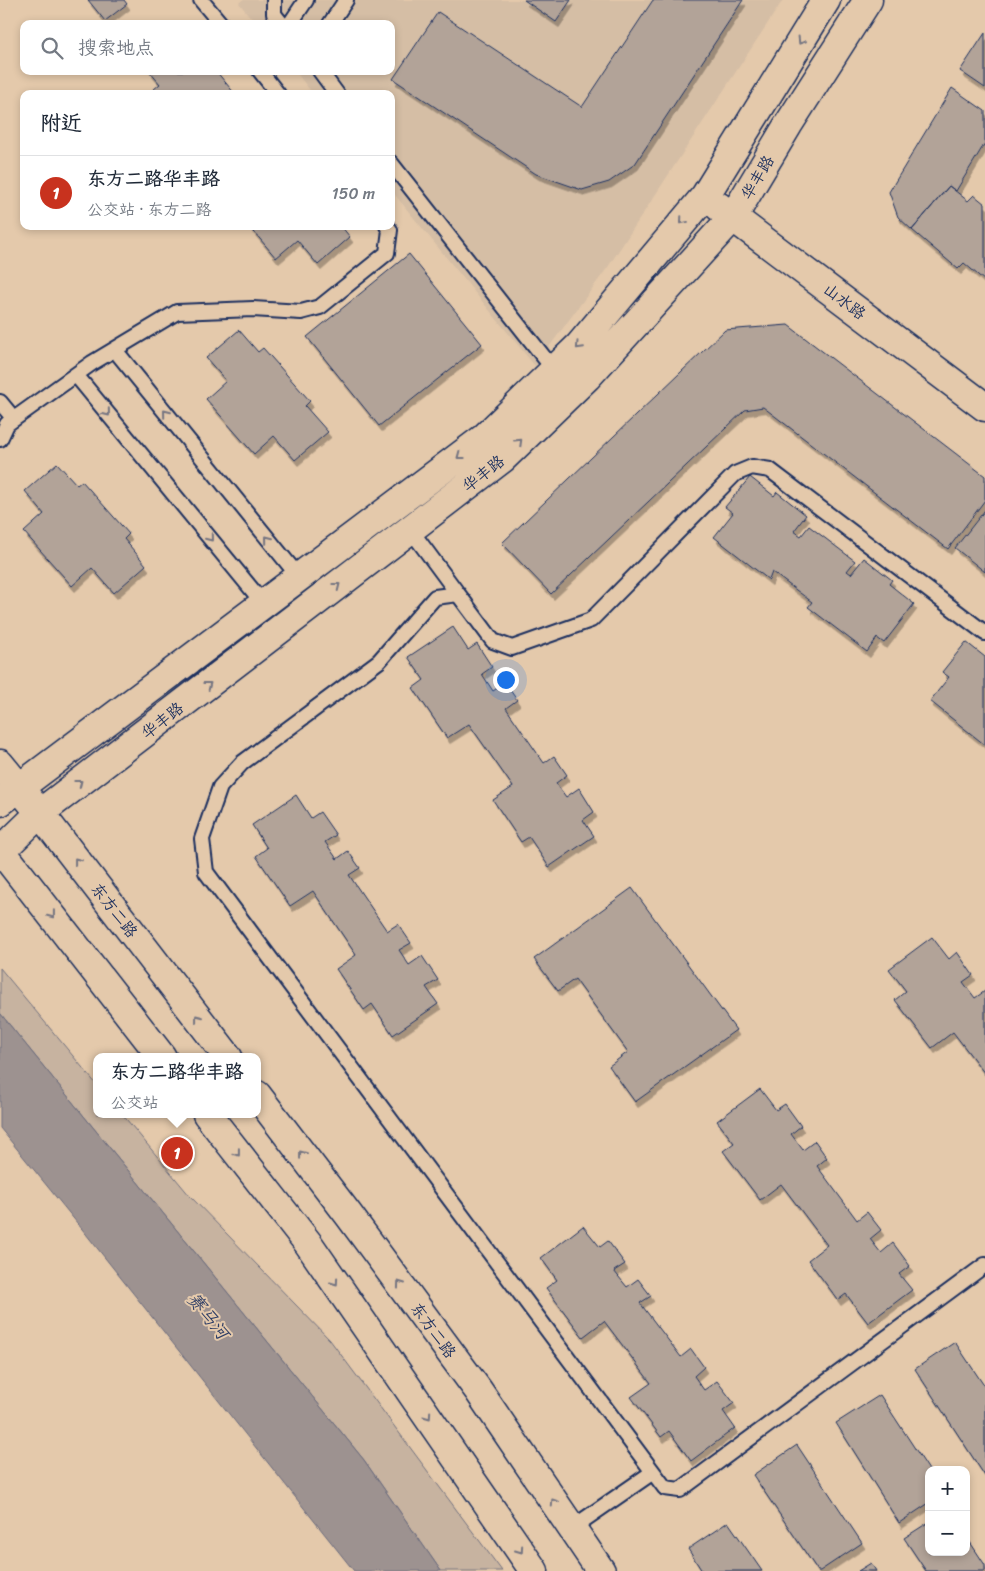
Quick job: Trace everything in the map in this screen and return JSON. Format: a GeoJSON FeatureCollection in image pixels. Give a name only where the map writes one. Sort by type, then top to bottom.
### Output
{"type":"FeatureCollection","features":[{"type":"Feature","properties":{"kind":"street","name":"华丰路"},"geometry":{"type":"LineString","coordinates":[[9,794],[484,438],[579,346],[704,196],[826,0]]}},
{"type":"Feature","properties":{"kind":"street","name":"华丰路"},"geometry":{"type":"LineString","coordinates":[[0,851],[40,813],[502,459],[587,377],[733,217],[788,125],[868,0]]}},
{"type":"Feature","properties":{"kind":"street","name":"山水路"},"geometry":{"type":"LineString","coordinates":[[704,196],[985,407]]}},
{"type":"Feature","properties":{"kind":"street","name":"东方二路"},"geometry":{"type":"LineString","coordinates":[[0,764],[9,794],[40,813],[225,1053]]}},
{"type":"Feature","properties":{"kind":"street"},"geometry":{"type":"LineString","coordinates":[[0,851],[159,1053]]}},
{"type":"Feature","properties":{"kind":"street","name":"东方二路"},"geometry":{"type":"LineString","coordinates":[[261,1100],[478,1390],[602,1571]]}},
{"type":"Feature","properties":{"kind":"street"},"geometry":{"type":"LineString","coordinates":[[210,1118],[308,1243],[534,1571]]}},
{"type":"Feature","properties":{"kind":"lane"},"geometry":{"type":"LineString","coordinates":[[201,0],[218,20]]}},
{"type":"Feature","properties":{"kind":"lane"},"geometry":{"type":"LineString","coordinates":[[274,0],[274,14],[279,20]]}},
{"type":"Feature","properties":{"kind":"lane"},"geometry":{"type":"LineString","coordinates":[[293,20],[306,0]]}},
{"type":"Feature","properties":{"kind":"lane"},"geometry":{"type":"LineString","coordinates":[[333,20],[346,0]]}},
{"type":"Feature","properties":{"kind":"lane"},"geometry":{"type":"LineString","coordinates":[[263,75],[275,90]]}},
{"type":"Feature","properties":{"kind":"lane"},"geometry":{"type":"LineString","coordinates":[[323,75],[334,90]]}},
{"type":"Feature","properties":{"kind":"lane"},"geometry":{"type":"LineString","coordinates":[[395,168],[554,370]]}},
{"type":"Feature","properties":{"kind":"lane"},"geometry":{"type":"LineString","coordinates":[[0,439],[7,424],[92,363],[177,312],[253,309],[301,312],[320,307],[387,252],[390,230]]}},
{"type":"Feature","properties":{"kind":"lane"},"geometry":{"type":"LineString","coordinates":[[115,350],[299,577]]}},
{"type":"Feature","properties":{"kind":"lane"},"geometry":{"type":"LineString","coordinates":[[76,375],[263,604]]}},
{"type":"Feature","properties":{"kind":"lane"},"geometry":{"type":"LineString","coordinates":[[0,402],[14,419]]}},
{"type":"Feature","properties":{"kind":"lane"},"geometry":{"type":"LineString","coordinates":[[410,529],[493,641],[512,648],[591,620],[735,474],[752,467],[770,470],[985,633]]}},
{"type":"Feature","properties":{"kind":"lane"},"geometry":{"type":"LineString","coordinates":[[458,594],[435,597],[379,661],[242,763],[220,787],[202,839],[206,872],[665,1488],[680,1490],[985,1265]]}},
{"type":"Feature","properties":{"kind":"lane"},"geometry":{"type":"LineString","coordinates":[[572,1528],[653,1472]]}},
{"type":"Feature","properties":{"kind":"shaded area"},"geometry":{"type":"Polygon","coordinates":[[[242,0],[783,0],[608,267],[535,366],[395,195],[395,90],[310,90],[298,75],[395,75],[395,20],[253,20],[239,3],[242,0]]]}},
{"type":"Feature","properties":{"kind":"shaded area"},"geometry":{"type":"Polygon","coordinates":[[[0,968],[93,1080],[93,1118],[125,1118],[190,1196],[330,1340],[502,1571],[441,1571],[364,1460],[0,1013],[0,968]]]}},
{"type":"Feature","properties":{"kind":"water","name":"赛马河"},"geometry":{"type":"Polygon","coordinates":[[[0,1013],[364,1460],[441,1571],[354,1571],[0,1128],[0,1013]]]}},
{"type":"Feature","properties":{"kind":"building"},"geometry":{"type":"Polygon","coordinates":[[[88,0],[124,0],[127,4],[104,20],[88,0]]]}},
{"type":"Feature","properties":{"kind":"building"},"geometry":{"type":"Polygon","coordinates":[[[524,0],[571,0],[556,22],[524,0]]]}},
{"type":"Feature","properties":{"kind":"building"},"geometry":{"type":"Polygon","coordinates":[[[653,0],[743,0],[635,164],[609,182],[582,190],[536,174],[393,79],[438,12],[582,107],[653,0]]]}},
{"type":"Feature","properties":{"kind":"building"},"geometry":{"type":"Polygon","coordinates":[[[985,33],[985,88],[960,71],[985,33]]]}},
{"type":"Feature","properties":{"kind":"building"},"geometry":{"type":"Polygon","coordinates":[[[152,75],[219,75],[232,90],[153,90],[160,84],[152,75]]]}},
{"type":"Feature","properties":{"kind":"building"},"geometry":{"type":"Polygon","coordinates":[[[952,88],[985,111],[985,143],[956,191],[949,186],[912,230],[898,217],[889,192],[952,88]]]}},
{"type":"Feature","properties":{"kind":"building"},"geometry":{"type":"Polygon","coordinates":[[[949,186],[968,201],[974,195],[985,204],[985,281],[964,263],[958,269],[912,230],[949,186]]]}},
{"type":"Feature","properties":{"kind":"building"},"geometry":{"type":"Polygon","coordinates":[[[252,230],[344,230],[350,237],[318,265],[297,240],[276,258],[252,230]]]}},
{"type":"Feature","properties":{"kind":"building"},"geometry":{"type":"Polygon","coordinates":[[[409,254],[482,344],[379,426],[307,337],[409,254]]]}},
{"type":"Feature","properties":{"kind":"building"},"geometry":{"type":"Polygon","coordinates":[[[788,325],[985,476],[985,500],[948,549],[763,407],[745,410],[551,594],[502,543],[725,330],[788,325]]]}},
{"type":"Feature","properties":{"kind":"building"},"geometry":{"type":"Polygon","coordinates":[[[239,330],[258,352],[263,348],[310,401],[305,406],[328,432],[295,460],[274,436],[254,454],[206,399],[226,381],[206,358],[239,330]]]}},
{"type":"Feature","properties":{"kind":"building"},"geometry":{"type":"Polygon","coordinates":[[[57,463],[77,485],[82,481],[129,534],[124,539],[146,565],[114,593],[92,568],[72,586],[24,532],[44,514],[25,491],[57,463]]]}},
{"type":"Feature","properties":{"kind":"building"},"geometry":{"type":"Polygon","coordinates":[[[750,477],[774,496],[777,492],[806,515],[794,531],[801,536],[809,526],[855,561],[847,571],[851,574],[864,558],[892,580],[889,584],[914,604],[884,643],[877,638],[867,652],[808,607],[812,602],[772,572],[769,580],[714,537],[733,513],[725,507],[750,477]]]}},
{"type":"Feature","properties":{"kind":"building"},"geometry":{"type":"Polygon","coordinates":[[[985,510],[985,572],[955,548],[985,510]]]}},
{"type":"Feature","properties":{"kind":"building"},"geometry":{"type":"Polygon","coordinates":[[[453,627],[468,650],[477,644],[492,667],[482,674],[493,691],[505,683],[517,700],[506,708],[544,763],[554,756],[567,775],[556,783],[566,797],[579,788],[594,812],[583,820],[594,836],[549,867],[529,837],[521,842],[493,800],[513,787],[469,724],[447,738],[413,688],[424,680],[408,657],[453,627]]]}},
{"type":"Feature","properties":{"kind":"building"},"geometry":{"type":"Polygon","coordinates":[[[966,642],[985,657],[985,745],[930,701],[949,677],[942,672],[966,642]]]}},
{"type":"Feature","properties":{"kind":"building"},"geometry":{"type":"Polygon","coordinates":[[[296,795],[311,818],[320,812],[336,835],[325,842],[337,859],[348,851],[360,868],[349,875],[387,931],[398,924],[411,943],[399,950],[409,965],[422,956],[438,980],[426,987],[438,1004],[393,1035],[372,1004],[364,1010],[336,969],[356,955],[313,891],[290,906],[256,856],[267,848],[252,825],[296,795]]]}},
{"type":"Feature","properties":{"kind":"building"},"geometry":{"type":"Polygon","coordinates":[[[632,888],[736,1030],[635,1102],[609,1066],[628,1052],[575,979],[558,991],[534,959],[632,888]]]}},
{"type":"Feature","properties":{"kind":"building"},"geometry":{"type":"Polygon","coordinates":[[[932,937],[949,959],[957,952],[973,975],[963,982],[975,998],[985,991],[985,1074],[953,1032],[932,1048],[895,1000],[906,991],[889,969],[932,937]]]}},
{"type":"Feature","properties":{"kind":"building"},"geometry":{"type":"Polygon","coordinates":[[[760,1089],[776,1110],[785,1104],[801,1126],[791,1134],[803,1150],[815,1141],[827,1158],[817,1166],[857,1220],[867,1212],[881,1230],[870,1239],[881,1253],[893,1243],[910,1266],[899,1274],[912,1290],[868,1323],[846,1294],[838,1300],[808,1260],[827,1245],[781,1184],[760,1200],[723,1151],[734,1143],[717,1121],[760,1089]]]}},
{"type":"Feature","properties":{"kind":"building"},"geometry":{"type":"Polygon","coordinates":[[[583,1226],[600,1247],[608,1241],[625,1264],[614,1271],[627,1287],[638,1279],[651,1296],[640,1303],[681,1357],[691,1349],[704,1367],[694,1376],[704,1390],[717,1381],[734,1403],[723,1411],[735,1428],[691,1461],[669,1431],[661,1437],[631,1397],[651,1383],[604,1321],[583,1337],[546,1288],[557,1280],[541,1258],[583,1226]]]}},
{"type":"Feature","properties":{"kind":"building"},"geometry":{"type":"Polygon","coordinates":[[[955,1342],[985,1387],[985,1476],[915,1369],[955,1342]]]}},
{"type":"Feature","properties":{"kind":"building"},"geometry":{"type":"Polygon","coordinates":[[[880,1395],[926,1466],[925,1506],[899,1523],[836,1423],[880,1395]]]}},
{"type":"Feature","properties":{"kind":"building"},"geometry":{"type":"Polygon","coordinates":[[[797,1445],[862,1543],[820,1571],[818,1571],[753,1475],[797,1445]]]}},
{"type":"Feature","properties":{"kind":"building"},"geometry":{"type":"Polygon","coordinates":[[[728,1522],[762,1571],[702,1571],[688,1549],[728,1522]]]}},
{"type":"Feature","properties":{"kind":"building"},"geometry":{"type":"Polygon","coordinates":[[[925,1525],[925,1556],[970,1556],[970,1542],[985,1565],[985,1571],[926,1571],[904,1538],[925,1525]]]}},
{"type":"Feature","properties":{"kind":"building"},"geometry":{"type":"Polygon","coordinates":[[[871,1563],[876,1571],[858,1571],[871,1563]]]}},
{"type":"Feature","properties":{"kind":"place","name":"东方二路华丰路"},"geometry":{"type":"Point","coordinates":[177,1153]}}]}
